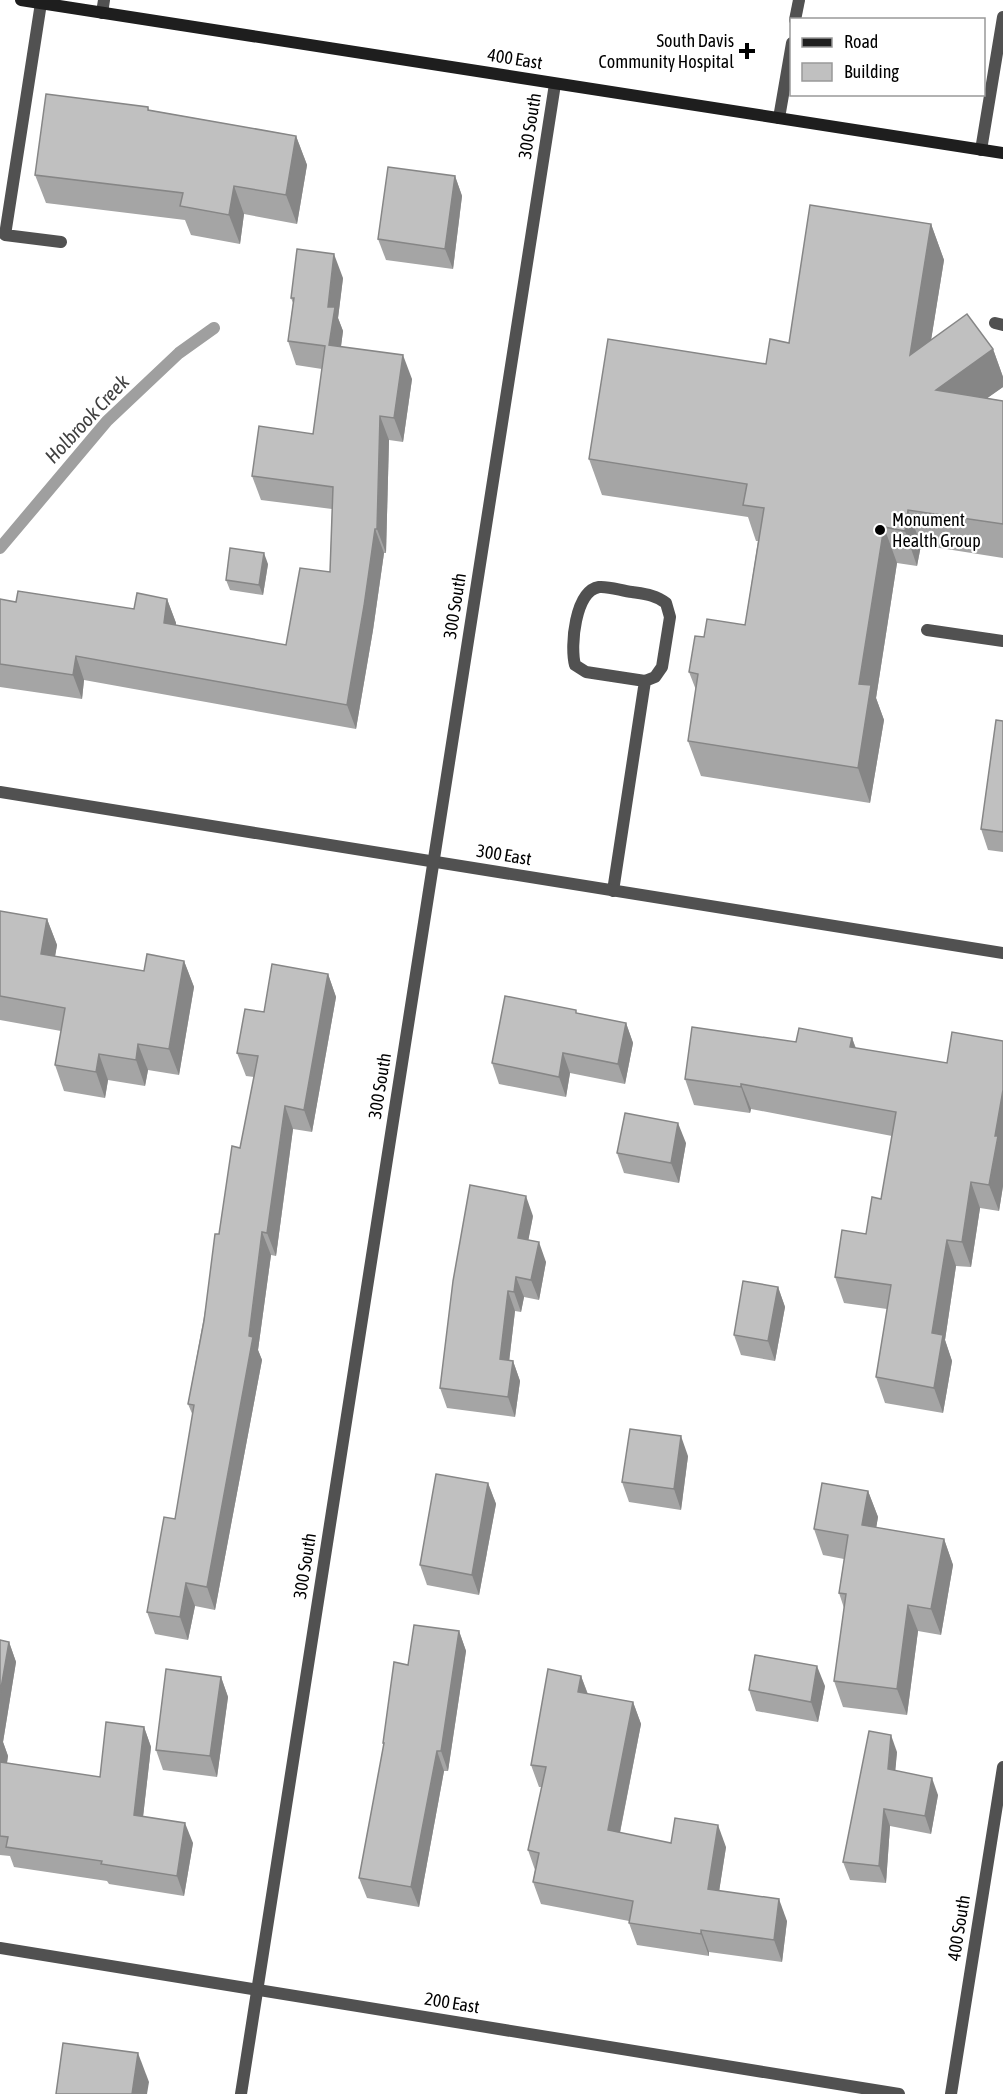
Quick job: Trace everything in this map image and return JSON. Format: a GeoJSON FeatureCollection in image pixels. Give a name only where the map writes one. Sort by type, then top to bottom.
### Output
{"type":"FeatureCollection","features":[{"type":"Feature","properties":{"kind":"main road","name":"400 East"},"geometry":{"type":"LineString","coordinates":[[21,0],[103,6],[555,84],[1003,153]]}},
{"type":"Feature","properties":{"kind":"street"},"geometry":{"type":"LineString","coordinates":[[795,18],[799,0]]}},
{"type":"Feature","properties":{"kind":"street"},"geometry":{"type":"LineString","coordinates":[[41,3],[5,235],[61,242]]}},
{"type":"Feature","properties":{"kind":"street"},"geometry":{"type":"LineString","coordinates":[[981,150],[1003,17]]}},
{"type":"Feature","properties":{"kind":"street"},"geometry":{"type":"LineString","coordinates":[[779,118],[790,55]]}},
{"type":"Feature","properties":{"kind":"street","name":"300 South"},"geometry":{"type":"LineString","coordinates":[[241,2094],[555,84]]}},
{"type":"Feature","properties":{"kind":"street"},"geometry":{"type":"LineString","coordinates":[[600,587],[657,596],[666,603],[670,616],[662,667],[655,677],[645,681],[586,672],[575,665],[572,654],[580,602],[588,592],[600,587]]}},
{"type":"Feature","properties":{"kind":"street"},"geometry":{"type":"LineString","coordinates":[[927,630],[1003,641]]}},
{"type":"Feature","properties":{"kind":"street"},"geometry":{"type":"LineString","coordinates":[[613,891],[645,681]]}},
{"type":"Feature","properties":{"kind":"street","name":"300 East"},"geometry":{"type":"LineString","coordinates":[[0,792],[1003,953]]}},
{"type":"Feature","properties":{"kind":"street","name":"400 South"},"geometry":{"type":"LineString","coordinates":[[951,2094],[1003,1767]]}},
{"type":"Feature","properties":{"kind":"street","name":"200 East"},"geometry":{"type":"LineString","coordinates":[[0,1948],[898,2094]]}},
{"type":"Feature","properties":{"kind":"building"},"geometry":{"type":"Polygon","coordinates":[[[46,94],[148,107],[148,110],[296,136],[286,195],[234,186],[229,215],[180,206],[183,193],[35,175],[46,94]]]}},
{"type":"Feature","properties":{"kind":"building"},"geometry":{"type":"Polygon","coordinates":[[[388,167],[455,176],[445,249],[378,239],[388,167]]]}},
{"type":"Feature","properties":{"kind":"building","name":"Monument Health Group"},"geometry":{"type":"Polygon","coordinates":[[[810,205],[931,224],[910,355],[967,314],[993,349],[936,390],[1003,401],[1003,524],[908,510],[905,531],[884,527],[859,684],[871,685],[858,768],[688,741],[698,674],[689,672],[695,636],[704,637],[707,619],[745,625],[764,508],[743,505],[747,484],[589,459],[608,339],[766,364],[770,339],[789,343],[810,205]]]}},
{"type":"Feature","properties":{"kind":"building"},"geometry":{"type":"Polygon","coordinates":[[[297,249],[334,254],[328,307],[335,307],[329,345],[403,355],[394,418],[380,416],[377,529],[375,529],[347,705],[76,656],[73,675],[0,664],[0,599],[16,602],[18,591],[134,609],[137,593],[167,599],[164,623],[286,645],[300,568],[330,572],[333,487],[252,476],[259,426],[313,434],[325,346],[288,341],[297,249]]]}},
{"type":"Feature","properties":{"kind":"building"},"geometry":{"type":"Polygon","coordinates":[[[230,548],[264,553],[259,585],[226,580],[230,548]]]}},
{"type":"Feature","properties":{"kind":"building"},"geometry":{"type":"Polygon","coordinates":[[[996,720],[1003,721],[1003,832],[981,829],[996,720]]]}},
{"type":"Feature","properties":{"kind":"building"},"geometry":{"type":"Polygon","coordinates":[[[0,911],[47,919],[41,954],[144,971],[147,954],[184,961],[169,1049],[138,1044],[136,1060],[99,1054],[96,1072],[55,1065],[65,1008],[0,996],[0,911]]]}},
{"type":"Feature","properties":{"kind":"building"},"geometry":{"type":"Polygon","coordinates":[[[272,964],[328,974],[304,1110],[285,1106],[267,1233],[262,1232],[249,1336],[253,1337],[207,1587],[186,1583],[180,1617],[147,1612],[164,1517],[175,1519],[194,1405],[188,1404],[204,1321],[215,1234],[219,1234],[232,1146],[240,1148],[258,1056],[237,1053],[245,1009],[264,1012],[272,964]]]}},
{"type":"Feature","properties":{"kind":"building"},"geometry":{"type":"Polygon","coordinates":[[[505,996],[626,1023],[618,1064],[563,1053],[559,1077],[492,1063],[505,996]]]}},
{"type":"Feature","properties":{"kind":"building"},"geometry":{"type":"Polygon","coordinates":[[[692,1027],[796,1042],[799,1028],[852,1038],[850,1047],[947,1063],[952,1032],[1003,1041],[1003,1090],[989,1185],[971,1182],[962,1242],[947,1240],[932,1333],[943,1335],[934,1388],[876,1377],[891,1285],[835,1277],[842,1230],[866,1234],[872,1197],[881,1199],[896,1112],[741,1084],[741,1087],[685,1079],[692,1027]]]}},
{"type":"Feature","properties":{"kind":"building"},"geometry":{"type":"Polygon","coordinates":[[[625,1113],[678,1123],[671,1163],[617,1153],[625,1113]]]}},
{"type":"Feature","properties":{"kind":"building"},"geometry":{"type":"Polygon","coordinates":[[[470,1185],[526,1196],[518,1238],[539,1242],[531,1280],[516,1277],[514,1292],[508,1291],[500,1359],[513,1361],[508,1397],[440,1388],[453,1281],[470,1185]]]}},
{"type":"Feature","properties":{"kind":"building"},"geometry":{"type":"Polygon","coordinates":[[[743,1281],[778,1287],[768,1341],[734,1335],[743,1281]]]}},
{"type":"Feature","properties":{"kind":"building"},"geometry":{"type":"Polygon","coordinates":[[[630,1429],[681,1436],[674,1489],[622,1482],[630,1429]]]}},
{"type":"Feature","properties":{"kind":"building"},"geometry":{"type":"Polygon","coordinates":[[[436,1474],[488,1483],[472,1575],[420,1565],[436,1474]]]}},
{"type":"Feature","properties":{"kind":"building"},"geometry":{"type":"Polygon","coordinates":[[[822,1483],[868,1491],[862,1525],[944,1539],[931,1609],[908,1605],[897,1689],[834,1681],[846,1594],[839,1593],[848,1535],[814,1529],[822,1483]]]}},
{"type":"Feature","properties":{"kind":"building"},"geometry":{"type":"Polygon","coordinates":[[[414,1625],[459,1631],[441,1751],[437,1751],[411,1887],[359,1878],[384,1743],[394,1662],[408,1665],[414,1625]]]}},
{"type":"Feature","properties":{"kind":"building"},"geometry":{"type":"Polygon","coordinates":[[[0,1640],[9,1642],[0,1694],[0,1640]]]}},
{"type":"Feature","properties":{"kind":"building"},"geometry":{"type":"Polygon","coordinates":[[[755,1655],[817,1666],[811,1702],[749,1690],[755,1655]]]}},
{"type":"Feature","properties":{"kind":"building"},"geometry":{"type":"Polygon","coordinates":[[[166,1669],[221,1677],[210,1756],[156,1750],[166,1669]]]}},
{"type":"Feature","properties":{"kind":"building"},"geometry":{"type":"Polygon","coordinates":[[[548,1669],[581,1676],[578,1692],[633,1702],[608,1830],[671,1843],[675,1818],[718,1825],[708,1889],[779,1899],[774,1940],[701,1930],[701,1934],[629,1923],[633,1901],[533,1882],[539,1853],[528,1850],[546,1767],[531,1765],[548,1669]]]}},
{"type":"Feature","properties":{"kind":"building"},"geometry":{"type":"Polygon","coordinates":[[[106,1722],[144,1727],[134,1815],[185,1823],[177,1876],[101,1864],[102,1861],[6,1847],[8,1837],[0,1836],[0,1762],[100,1777],[106,1722]]]}},
{"type":"Feature","properties":{"kind":"building"},"geometry":{"type":"Polygon","coordinates":[[[869,1731],[891,1735],[888,1769],[932,1778],[925,1816],[884,1809],[879,1866],[843,1862],[869,1731]]]}},
{"type":"Feature","properties":{"kind":"building"},"geometry":{"type":"Polygon","coordinates":[[[63,2043],[138,2053],[132,2094],[56,2094],[63,2043]]]}},
{"type":"Feature","properties":{"kind":"waterway","name":"Holbrook Creek"},"geometry":{"type":"LineString","coordinates":[[0,548],[107,421],[179,353],[214,328]]}},
{"type":"Feature","properties":{"kind":"place","name":"South Davis Community Hospital"},"geometry":{"type":"Point","coordinates":[747,51]}},
{"type":"Feature","properties":{"kind":"place","name":"Monument Health Group"},"geometry":{"type":"Point","coordinates":[880,530]}}]}
